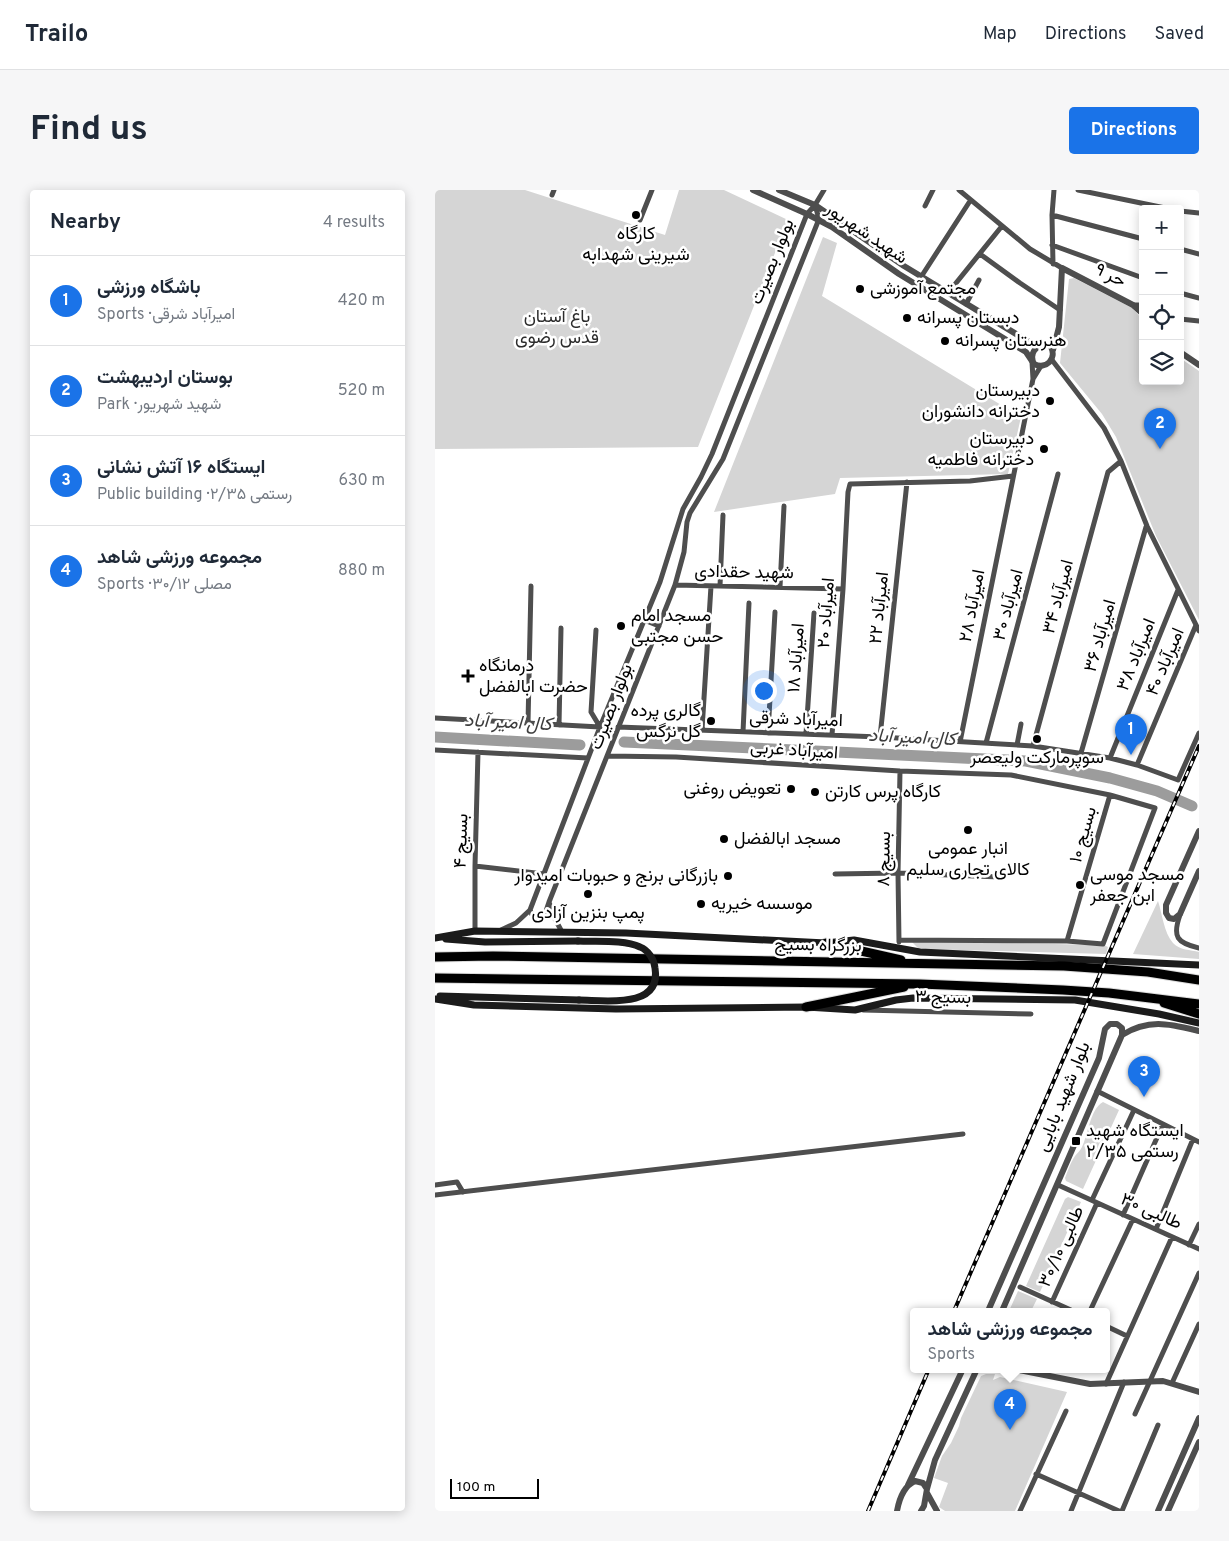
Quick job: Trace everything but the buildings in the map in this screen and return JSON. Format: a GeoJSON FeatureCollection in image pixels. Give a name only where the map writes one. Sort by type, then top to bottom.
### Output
{"type":"FeatureCollection","features":[{"type":"Feature","properties":{"kind":"highway"},"geometry":{"type":"LineString","coordinates":[[826,943],[919,964]]}},
{"type":"Feature","properties":{"kind":"highway","name":"بزرگراه بسیج"},"geometry":{"type":"LineString","coordinates":[[435,957],[503,956],[1064,966],[1148,972],[1199,980]]}},
{"type":"Feature","properties":{"kind":"highway"},"geometry":{"type":"LineString","coordinates":[[1148,972],[1199,974]]}},
{"type":"Feature","properties":{"kind":"highway","name":"بزرگراه بسیج"},"geometry":{"type":"LineString","coordinates":[[435,978],[920,984],[1063,990],[1199,1004]]}},
{"type":"Feature","properties":{"kind":"highway"},"geometry":{"type":"LineString","coordinates":[[806,1007],[920,984]]}},
{"type":"Feature","properties":{"kind":"highway"},"geometry":{"type":"LineString","coordinates":[[1145,997],[1199,1014]]}},
{"type":"Feature","properties":{"kind":"main road"},"geometry":{"type":"LineString","coordinates":[[435,938],[475,931],[626,933],[826,943],[854,940],[899,944],[920,952],[1199,965]]}},
{"type":"Feature","properties":{"kind":"main road"},"geometry":{"type":"LineString","coordinates":[[435,938],[485,942],[578,941],[630,944],[646,950],[655,968],[655,978],[652,987],[637,999],[627,1001],[435,998]]}},
{"type":"Feature","properties":{"kind":"main road"},"geometry":{"type":"LineString","coordinates":[[435,998],[475,1005],[616,1009],[806,1007],[855,1010],[913,998],[1075,1000],[1159,1014],[1199,1023]]}},
{"type":"Feature","properties":{"kind":"street"},"geometry":{"type":"LineString","coordinates":[[641,220],[652,190]]}},
{"type":"Feature","properties":{"kind":"street","name":"شهید شهریور"},"geometry":{"type":"LineString","coordinates":[[753,190],[819,219],[899,274],[1026,352],[1033,361]]}},
{"type":"Feature","properties":{"kind":"street","name":"شهید شهریور"},"geometry":{"type":"LineString","coordinates":[[779,190],[815,205],[921,277],[1031,343],[1043,345]]}},
{"type":"Feature","properties":{"kind":"street"},"geometry":{"type":"LineString","coordinates":[[815,205],[824,190]]}},
{"type":"Feature","properties":{"kind":"street"},"geometry":{"type":"LineString","coordinates":[[925,206],[933,190]]}},
{"type":"Feature","properties":{"kind":"street"},"geometry":{"type":"LineString","coordinates":[[959,190],[1030,249],[1062,268],[1059,327],[1052,360],[1104,428],[1121,461],[1147,526],[1199,631]]}},
{"type":"Feature","properties":{"kind":"street"},"geometry":{"type":"LineString","coordinates":[[1053,264],[1052,215],[1054,190]]}},
{"type":"Feature","properties":{"kind":"street"},"geometry":{"type":"LineString","coordinates":[[1078,190],[1151,205]]}},
{"type":"Feature","properties":{"kind":"street"},"geometry":{"type":"LineString","coordinates":[[921,277],[970,201]]}},
{"type":"Feature","properties":{"kind":"street","name":"بولوار بصیرت"},"geometry":{"type":"LineString","coordinates":[[498,932],[516,923],[530,910],[600,727],[660,582],[683,509],[705,469],[807,214],[815,205]]}},
{"type":"Feature","properties":{"kind":"street","name":"بولوار بصیرت"},"geometry":{"type":"LineString","coordinates":[[549,902],[675,585],[690,514],[723,459],[819,219],[815,205]]}},
{"type":"Feature","properties":{"kind":"street"},"geometry":{"type":"LineString","coordinates":[[1184,211],[1199,213]]}},
{"type":"Feature","properties":{"kind":"street"},"geometry":{"type":"LineString","coordinates":[[1052,215],[1139,238]]}},
{"type":"Feature","properties":{"kind":"street"},"geometry":{"type":"LineString","coordinates":[[948,293],[1002,226]]}},
{"type":"Feature","properties":{"kind":"street"},"geometry":{"type":"LineString","coordinates":[[1052,245],[1139,277]]}},
{"type":"Feature","properties":{"kind":"street"},"geometry":{"type":"LineString","coordinates":[[1184,250],[1199,254]]}},
{"type":"Feature","properties":{"kind":"street"},"geometry":{"type":"LineString","coordinates":[[980,254],[1060,310]]}},
{"type":"Feature","properties":{"kind":"street","name":"حر ۹"},"geometry":{"type":"LineString","coordinates":[[1062,268],[1133,304],[1139,310]]}},
{"type":"Feature","properties":{"kind":"street"},"geometry":{"type":"LineString","coordinates":[[966,304],[979,280]]}},
{"type":"Feature","properties":{"kind":"street"},"geometry":{"type":"LineString","coordinates":[[1184,294],[1199,298]]}},
{"type":"Feature","properties":{"kind":"street"},"geometry":{"type":"LineString","coordinates":[[1133,304],[1139,305]]}},
{"type":"Feature","properties":{"kind":"street"},"geometry":{"type":"LineString","coordinates":[[1184,319],[1199,321]]}},
{"type":"Feature","properties":{"kind":"street"},"geometry":{"type":"LineString","coordinates":[[1033,379],[1034,351],[1043,345],[1059,327]]}},
{"type":"Feature","properties":{"kind":"street"},"geometry":{"type":"LineString","coordinates":[[1043,345],[1051,347],[1053,350]]}},
{"type":"Feature","properties":{"kind":"street"},"geometry":{"type":"LineString","coordinates":[[1184,355],[1199,365]]}},
{"type":"Feature","properties":{"kind":"street"},"geometry":{"type":"LineString","coordinates":[[1033,361],[1034,364],[1041,366],[1052,360]]}},
{"type":"Feature","properties":{"kind":"street"},"geometry":{"type":"LineString","coordinates":[[1033,379],[1041,366]]}},
{"type":"Feature","properties":{"kind":"street","name":"امیرآباد ۲۸"},"geometry":{"type":"LineString","coordinates":[[959,742],[1033,379]]}},
{"type":"Feature","properties":{"kind":"street"},"geometry":{"type":"LineString","coordinates":[[729,411],[740,415]]}},
{"type":"Feature","properties":{"kind":"street","name":"امیرآباد ۳۴"},"geometry":{"type":"LineString","coordinates":[[1033,746],[1108,472],[1121,461]]}},
{"type":"Feature","properties":{"kind":"street","name":"امیرآباد ۳۰"},"geometry":{"type":"LineString","coordinates":[[986,743],[1058,474]]}},
{"type":"Feature","properties":{"kind":"street"},"geometry":{"type":"LineString","coordinates":[[907,482],[970,481],[1013,476]]}},
{"type":"Feature","properties":{"kind":"street","name":"امیرآباد ۲۰"},"geometry":{"type":"LineString","coordinates":[[831,735],[850,484],[907,482]]}},
{"type":"Feature","properties":{"kind":"street","name":"امیرآباد ۲۲"},"geometry":{"type":"LineString","coordinates":[[880,737],[907,482]]}},
{"type":"Feature","properties":{"kind":"street"},"geometry":{"type":"LineString","coordinates":[[780,587],[784,506]]}},
{"type":"Feature","properties":{"kind":"street"},"geometry":{"type":"LineString","coordinates":[[720,586],[723,515]]}},
{"type":"Feature","properties":{"kind":"street","name":"امیرآباد ۳۶"},"geometry":{"type":"LineString","coordinates":[[1081,753],[1147,526]]}},
{"type":"Feature","properties":{"kind":"street","name":"شهید حقدادی"},"geometry":{"type":"LineString","coordinates":[[675,585],[843,589]]}},
{"type":"Feature","properties":{"kind":"street"},"geometry":{"type":"LineString","coordinates":[[528,723],[531,586]]}},
{"type":"Feature","properties":{"kind":"street"},"geometry":{"type":"LineString","coordinates":[[703,730],[711,586]]}},
{"type":"Feature","properties":{"kind":"street","name":"امیرآباد ۳۸"},"geometry":{"type":"LineString","coordinates":[[1110,758],[1178,590]]}},
{"type":"Feature","properties":{"kind":"street"},"geometry":{"type":"LineString","coordinates":[[743,732],[749,603]]}},
{"type":"Feature","properties":{"kind":"street"},"geometry":{"type":"LineString","coordinates":[[768,732],[775,612]]}},
{"type":"Feature","properties":{"kind":"street","name":"امیرآباد ۱۸"},"geometry":{"type":"LineString","coordinates":[[806,734],[814,613]]}},
{"type":"Feature","properties":{"kind":"street"},"geometry":{"type":"LineString","coordinates":[[644,620],[659,626]]}},
{"type":"Feature","properties":{"kind":"street","name":"امیرآباد ۴۰"},"geometry":{"type":"LineString","coordinates":[[1137,765],[1196,625]]}},
{"type":"Feature","properties":{"kind":"street"},"geometry":{"type":"LineString","coordinates":[[559,725],[561,628]]}},
{"type":"Feature","properties":{"kind":"street"},"geometry":{"type":"LineString","coordinates":[[596,630],[591,712],[600,727]]}},
{"type":"Feature","properties":{"kind":"street"},"geometry":{"type":"LineString","coordinates":[[435,718],[600,727]]}},
{"type":"Feature","properties":{"kind":"street"},"geometry":{"type":"LineString","coordinates":[[1017,745],[1021,724]]}},
{"type":"Feature","properties":{"kind":"street","name":"امیرآباد شرقی"},"geometry":{"type":"LineString","coordinates":[[618,727],[880,737],[1033,746],[1110,758],[1137,765],[1178,780],[1199,733]]}},
{"type":"Feature","properties":{"kind":"street"},"geometry":{"type":"LineString","coordinates":[[435,750],[588,758]]}},
{"type":"Feature","properties":{"kind":"street","name":"بسیج ۴"},"geometry":{"type":"LineString","coordinates":[[475,931],[478,752]]}},
{"type":"Feature","properties":{"kind":"street","name":"امیرآباد غربی"},"geometry":{"type":"LineString","coordinates":[[607,756],[676,757],[900,771],[1011,775],[1110,795],[1155,808],[1103,944],[1067,941]]}},
{"type":"Feature","properties":{"kind":"street","name":"بسیج ۸"},"geometry":{"type":"LineString","coordinates":[[899,944],[900,771]]}},
{"type":"Feature","properties":{"kind":"street","name":"بسیج ۱۰"},"geometry":{"type":"LineString","coordinates":[[1067,941],[1110,795]]}},
{"type":"Feature","properties":{"kind":"street"},"geometry":{"type":"LineString","coordinates":[[1180,914],[1174,918],[1169,918],[1166,913],[1166,905],[1199,831]]}},
{"type":"Feature","properties":{"kind":"street"},"geometry":{"type":"LineString","coordinates":[[475,866],[544,874]]}},
{"type":"Feature","properties":{"kind":"street"},"geometry":{"type":"LineString","coordinates":[[1199,871],[1175,927],[1177,939],[1184,945],[1199,948]]}},
{"type":"Feature","properties":{"kind":"street"},"geometry":{"type":"LineString","coordinates":[[835,874],[898,873],[1000,877]]}},
{"type":"Feature","properties":{"kind":"street"},"geometry":{"type":"LineString","coordinates":[[530,910],[533,917],[541,918],[545,914],[549,902]]}},
{"type":"Feature","properties":{"kind":"street"},"geometry":{"type":"LineString","coordinates":[[549,902],[562,932]]}},
{"type":"Feature","properties":{"kind":"street"},"geometry":{"type":"LineString","coordinates":[[899,944],[936,939],[1067,941]]}},
{"type":"Feature","properties":{"kind":"street","name":"بسیج ۳"},"geometry":{"type":"LineString","coordinates":[[855,1010],[1031,1014]]}},
{"type":"Feature","properties":{"kind":"street"},"geometry":{"type":"LineString","coordinates":[[1122,1035],[1134,1027],[1152,1023],[1172,1024],[1199,1031]]}},
{"type":"Feature","properties":{"kind":"street","name":"بلوار شهید بابایی"},"geometry":{"type":"LineString","coordinates":[[989,1308],[1099,1058],[1105,1029],[1110,1024],[1117,1024],[1122,1028],[1122,1035],[1004,1308]]}},
{"type":"Feature","properties":{"kind":"street"},"geometry":{"type":"LineString","coordinates":[[1097,1092],[1199,1142]]}},
{"type":"Feature","properties":{"kind":"street","name":"طالبی ۳۰/۱۰"},"geometry":{"type":"LineString","coordinates":[[1053,1302],[1135,1110]]}},
{"type":"Feature","properties":{"kind":"street"},"geometry":{"type":"LineString","coordinates":[[1123,1215],[1163,1124]]}},
{"type":"Feature","properties":{"kind":"street"},"geometry":{"type":"LineString","coordinates":[[435,1195],[963,1134]]}},
{"type":"Feature","properties":{"kind":"street"},"geometry":{"type":"LineString","coordinates":[[1156,1229],[1193,1139]]}},
{"type":"Feature","properties":{"kind":"street"},"geometry":{"type":"LineString","coordinates":[[435,1184],[457,1182],[463,1192]]}},
{"type":"Feature","properties":{"kind":"street","name":"طالبی ۳۰"},"geometry":{"type":"LineString","coordinates":[[1058,1185],[1199,1249]]}},
{"type":"Feature","properties":{"kind":"street"},"geometry":{"type":"LineString","coordinates":[[1091,1308],[1133,1219]]}},
{"type":"Feature","properties":{"kind":"street"},"geometry":{"type":"LineString","coordinates":[[1189,1245],[1199,1224]]}},
{"type":"Feature","properties":{"kind":"street"},"geometry":{"type":"LineString","coordinates":[[1106,1384],[1172,1237]]}},
{"type":"Feature","properties":{"kind":"street"},"geometry":{"type":"LineString","coordinates":[[1135,1414],[1199,1273]]}},
{"type":"Feature","properties":{"kind":"street"},"geometry":{"type":"LineString","coordinates":[[1020,1287],[1066,1308]]}},
{"type":"Feature","properties":{"kind":"street"},"geometry":{"type":"LineString","coordinates":[[1172,1383],[1199,1324]]}},
{"type":"Feature","properties":{"kind":"street"},"geometry":{"type":"LineString","coordinates":[[1110,1328],[1127,1336]]}},
{"type":"Feature","properties":{"kind":"street"},"geometry":{"type":"LineString","coordinates":[[897,1511],[901,1497],[961,1373]]}},
{"type":"Feature","properties":{"kind":"street"},"geometry":{"type":"LineString","coordinates":[[921,1511],[924,1506],[935,1460],[975,1373]]}},
{"type":"Feature","properties":{"kind":"street"},"geometry":{"type":"LineString","coordinates":[[1032,1373],[1074,1382],[1106,1384],[1149,1380],[1172,1383],[1199,1392]]}},
{"type":"Feature","properties":{"kind":"street"},"geometry":{"type":"LineString","coordinates":[[1071,1511],[1124,1382]]}},
{"type":"Feature","properties":{"kind":"street"},"geometry":{"type":"LineString","coordinates":[[1020,1511],[1066,1411]]}},
{"type":"Feature","properties":{"kind":"street"},"geometry":{"type":"LineString","coordinates":[[1158,1511],[1199,1418]]}},
{"type":"Feature","properties":{"kind":"street"},"geometry":{"type":"LineString","coordinates":[[1036,1474],[1120,1511],[1158,1425]]}},
{"type":"Feature","properties":{"kind":"street"},"geometry":{"type":"LineString","coordinates":[[1168,1511],[1199,1442]]}},
{"type":"Feature","properties":{"kind":"street"},"geometry":{"type":"LineString","coordinates":[[908,1485],[911,1482],[919,1481],[923,1483],[937,1511]]}},
{"type":"Feature","properties":{"kind":"green space","name":"باغ آستان قدس رضوی"},"geometry":{"type":"Polygon","coordinates":[[[435,190],[525,190],[665,235],[679,190],[724,190],[788,220],[698,447],[435,449],[435,190]]]}},
{"type":"Feature","properties":{"kind":"green space"},"geometry":{"type":"Polygon","coordinates":[[[823,237],[837,243],[822,296],[1021,417],[1008,474],[840,478],[835,494],[714,512],[823,237]]]}},
{"type":"Feature","properties":{"kind":"green space"},"geometry":{"type":"Polygon","coordinates":[[[1074,278],[1132,308],[1139,316],[1139,385],[1184,385],[1184,361],[1199,371],[1199,620],[1156,536],[1116,437],[1102,414],[1060,363],[1069,279],[1074,278]]]}},
{"type":"Feature","properties":{"kind":"green space"},"geometry":{"type":"Polygon","coordinates":[[[1158,901],[1170,939],[1178,947],[1199,952],[1199,959],[1133,954],[1158,901]]]}},
{"type":"Feature","properties":{"kind":"green space"},"geometry":{"type":"Polygon","coordinates":[[[911,941],[1104,945],[1108,947],[1106,954],[922,949],[918,948],[911,941]]]}},
{"type":"Feature","properties":{"kind":"green space"},"geometry":{"type":"Polygon","coordinates":[[[1103,1102],[1119,1110],[1083,1189],[1066,1181],[1065,1178],[1072,1161],[1082,1147],[1095,1110],[1103,1102]]]}},
{"type":"Feature","properties":{"kind":"green space"},"geometry":{"type":"Polygon","coordinates":[[[1068,1197],[1081,1202],[1040,1292],[1026,1286],[1065,1199],[1068,1197]]]}},
{"type":"Feature","properties":{"kind":"green space"},"geometry":{"type":"Polygon","coordinates":[[[1018,1291],[1037,1299],[1032,1308],[1010,1308],[1018,1291]]]}},
{"type":"Feature","properties":{"kind":"green space"},"geometry":{"type":"Polygon","coordinates":[[[995,1374],[993,1380],[1000,1377],[1067,1392],[1015,1511],[945,1511],[939,1507],[948,1483],[934,1478],[942,1456],[951,1443],[981,1376],[995,1374]]]}},
{"type":"Feature","properties":{"kind":"waterway","name":"کال امیر آباد"},"geometry":{"type":"LineString","coordinates":[[435,737],[580,745]]}},
{"type":"Feature","properties":{"kind":"waterway","name":"کال امیر آباد"},"geometry":{"type":"LineString","coordinates":[[624,742],[1026,761],[1110,778],[1157,791],[1192,806]]}},
{"type":"Feature","properties":{"kind":"railway"},"geometry":{"type":"LineString","coordinates":[[955,1308],[1199,746]]}},
{"type":"Feature","properties":{"kind":"railway"},"geometry":{"type":"LineString","coordinates":[[868,1511],[927,1373]]}},
{"type":"Feature","properties":{"kind":"place","name":"کارگاه شیرینی شهدابه"},"geometry":{"type":"Point","coordinates":[636,215]}},
{"type":"Feature","properties":{"kind":"place","name":"مجتمع آموزشی"},"geometry":{"type":"Point","coordinates":[860,289]}},
{"type":"Feature","properties":{"kind":"place","name":"دبستان پسرانه"},"geometry":{"type":"Point","coordinates":[907,318]}},
{"type":"Feature","properties":{"kind":"place","name":"هنرستان پسرانه"},"geometry":{"type":"Point","coordinates":[945,341]}},
{"type":"Feature","properties":{"kind":"place","name":"دبیرستان دخترانه دانشوران"},"geometry":{"type":"Point","coordinates":[1050,401]}},
{"type":"Feature","properties":{"kind":"place","name":"دبیرستان دخترانه فاطمیه"},"geometry":{"type":"Point","coordinates":[1044,449]}},
{"type":"Feature","properties":{"kind":"place","name":"بوستان اردیبهشت"},"geometry":{"type":"Point","coordinates":[1160,449]}},
{"type":"Feature","properties":{"kind":"place","name":"مسجد امام حسن مجتبی"},"geometry":{"type":"Point","coordinates":[621,626]}},
{"type":"Feature","properties":{"kind":"place","name":"درمانگاه حضرت ابالفضل"},"geometry":{"type":"Point","coordinates":[468,676]}},
{"type":"Feature","properties":{"kind":"place","name":"گالری پرده گل نرگس"},"geometry":{"type":"Point","coordinates":[711,721]}},
{"type":"Feature","properties":{"kind":"place","name":"سوپرمارکت ولیعصر"},"geometry":{"type":"Point","coordinates":[1037,739]}},
{"type":"Feature","properties":{"kind":"place","name":"باشگاه ورزشی"},"geometry":{"type":"Point","coordinates":[1131,755]}},
{"type":"Feature","properties":{"kind":"place","name":"تعویض روغنی"},"geometry":{"type":"Point","coordinates":[791,789]}},
{"type":"Feature","properties":{"kind":"place","name":"کارگاه پرس کارتن"},"geometry":{"type":"Point","coordinates":[815,792]}},
{"type":"Feature","properties":{"kind":"place","name":"انبار عمومی کالای تجاری سلیم"},"geometry":{"type":"Point","coordinates":[968,830]}},
{"type":"Feature","properties":{"kind":"place","name":"مسجد ابالفضل"},"geometry":{"type":"Point","coordinates":[724,839]}},
{"type":"Feature","properties":{"kind":"place","name":"بازرگانی برنج و حبوبات امیدوار"},"geometry":{"type":"Point","coordinates":[728,876]}},
{"type":"Feature","properties":{"kind":"place","name":"مسجد موسی ابن جعفر"},"geometry":{"type":"Point","coordinates":[1080,885]}},
{"type":"Feature","properties":{"kind":"place","name":"پمپ بنزین آزادی"},"geometry":{"type":"Point","coordinates":[588,894]}},
{"type":"Feature","properties":{"kind":"place","name":"موسسه خیریه"},"geometry":{"type":"Point","coordinates":[701,904]}},
{"type":"Feature","properties":{"kind":"place","name":"ایستگاه ۱۶ آتش نشانی"},"geometry":{"type":"Point","coordinates":[1144,1097]}},
{"type":"Feature","properties":{"kind":"place","name":"ایستگاه شهید رستمی ۲/۳۵"},"geometry":{"type":"Point","coordinates":[1076,1141]}},
{"type":"Feature","properties":{"kind":"place","name":"مجموعه ورزشی شاهد"},"geometry":{"type":"Point","coordinates":[1010,1430]}}]}
